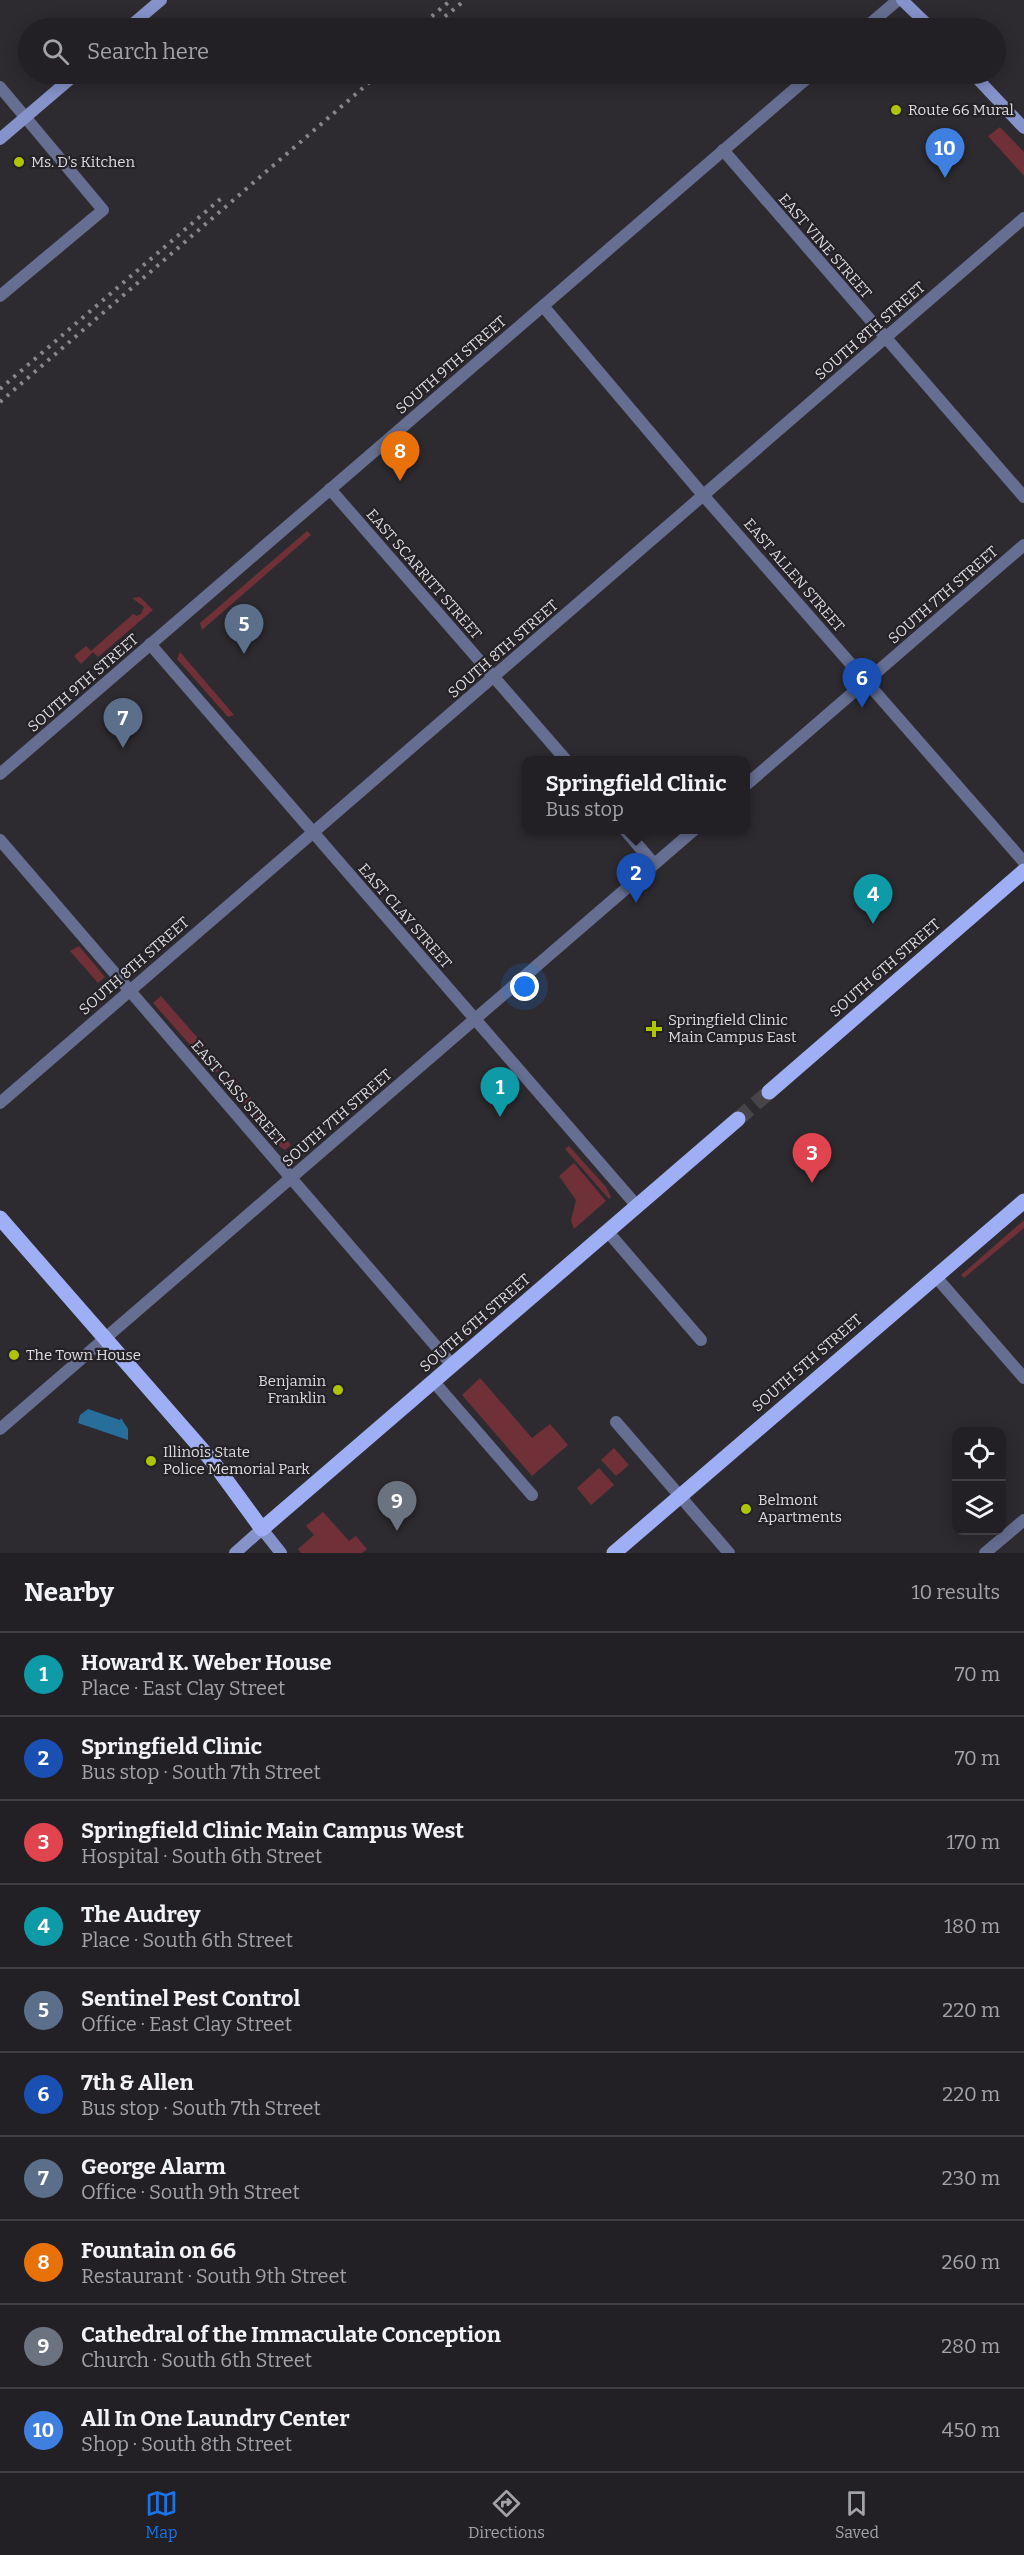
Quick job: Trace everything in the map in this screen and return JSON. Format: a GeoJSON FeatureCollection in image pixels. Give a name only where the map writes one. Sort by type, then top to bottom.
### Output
{"type":"FeatureCollection","features":[{"type":"Feature","properties":{"kind":"main road","name":"SOUTH 6TH STREET"},"geometry":{"type":"LineString","coordinates":[[769,1092],[1024,871]]}},
{"type":"Feature","properties":{"kind":"main road","name":"SOUTH 6TH STREET"},"geometry":{"type":"LineString","coordinates":[[262,1529],[738,1119]]}},
{"type":"Feature","properties":{"kind":"main road","name":"SOUTH 5TH STREET"},"geometry":{"type":"LineString","coordinates":[[614,1553],[1024,1202]]}},
{"type":"Feature","properties":{"kind":"main road"},"geometry":{"type":"LineString","coordinates":[[0,1218],[213,1461],[262,1529]]}},
{"type":"Feature","properties":{"kind":"street"},"geometry":{"type":"LineString","coordinates":[[140,18],[161,0]]}},
{"type":"Feature","properties":{"kind":"street"},"geometry":{"type":"LineString","coordinates":[[878,18],[900,0],[919,18]]}},
{"type":"Feature","properties":{"kind":"street"},"geometry":{"type":"LineString","coordinates":[[0,139],[64,84]]}},
{"type":"Feature","properties":{"kind":"street","name":"SOUTH 9TH STREET"},"geometry":{"type":"LineString","coordinates":[[0,774],[800,84]]}},
{"type":"Feature","properties":{"kind":"street"},"geometry":{"type":"LineString","coordinates":[[982,84],[1024,128]]}},
{"type":"Feature","properties":{"kind":"street"},"geometry":{"type":"LineString","coordinates":[[0,87],[103,210],[0,296]]}},
{"type":"Feature","properties":{"kind":"street","name":"EAST VINE STREET"},"geometry":{"type":"LineString","coordinates":[[723,150],[1024,497]]}},
{"type":"Feature","properties":{"kind":"street","name":"SOUTH 8TH STREET"},"geometry":{"type":"LineString","coordinates":[[0,1103],[1024,218]]}},
{"type":"Feature","properties":{"kind":"street","name":"EAST ALLEN STREET"},"geometry":{"type":"LineString","coordinates":[[543,306],[703,495],[1024,862]]}},
{"type":"Feature","properties":{"kind":"street","name":"EAST SCARRITT STREET"},"geometry":{"type":"LineString","coordinates":[[330,489],[563,756]]}},
{"type":"Feature","properties":{"kind":"street","name":"SOUTH 7TH STREET"},"geometry":{"type":"LineString","coordinates":[[750,782],[1024,545]]}},
{"type":"Feature","properties":{"kind":"street","name":"EAST CLAY STREET"},"geometry":{"type":"LineString","coordinates":[[150,644],[637,1206]]}},
{"type":"Feature","properties":{"kind":"street"},"geometry":{"type":"LineString","coordinates":[[628,834],[654,864]]}},
{"type":"Feature","properties":{"kind":"street","name":"SOUTH 7TH STREET"},"geometry":{"type":"LineString","coordinates":[[0,1429],[689,834]]}},
{"type":"Feature","properties":{"kind":"street","name":"EAST CASS STREET"},"geometry":{"type":"LineString","coordinates":[[0,840],[453,1366]]}},
{"type":"Feature","properties":{"kind":"street"},"geometry":{"type":"LineString","coordinates":[[608,1232],[701,1340]]}},
{"type":"Feature","properties":{"kind":"street"},"geometry":{"type":"LineString","coordinates":[[936,1276],[1024,1378]]}},
{"type":"Feature","properties":{"kind":"street"},"geometry":{"type":"LineString","coordinates":[[434,1382],[532,1495]]}},
{"type":"Feature","properties":{"kind":"street"},"geometry":{"type":"LineString","coordinates":[[616,1422],[729,1553]]}},
{"type":"Feature","properties":{"kind":"street"},"geometry":{"type":"LineString","coordinates":[[985,1553],[1024,1520]]}},
{"type":"Feature","properties":{"kind":"street"},"geometry":{"type":"LineString","coordinates":[[262,1529],[281,1553]]}},
{"type":"Feature","properties":{"kind":"street","name":"SOUTH 6TH STREET"},"geometry":{"type":"LineString","coordinates":[[235,1553],[262,1529]]}},
{"type":"Feature","properties":{"kind":"shaded area"},"geometry":{"type":"Polygon","coordinates":[[[1000,127],[1024,152],[1024,176],[988,136],[1000,127]]]}},
{"type":"Feature","properties":{"kind":"shaded area"},"geometry":{"type":"Polygon","coordinates":[[[307,531],[311,535],[202,630],[200,623],[307,531]]]}},
{"type":"Feature","properties":{"kind":"shaded area"},"geometry":{"type":"Polygon","coordinates":[[[140,597],[153,610],[98,657],[93,652],[81,664],[74,656],[86,646],[91,651],[133,614],[137,616],[141,614],[144,607],[132,598],[140,597]]]}},
{"type":"Feature","properties":{"kind":"shaded area"},"geometry":{"type":"Polygon","coordinates":[[[180,652],[234,715],[228,717],[177,659],[180,652]]]}},
{"type":"Feature","properties":{"kind":"shaded area"},"geometry":{"type":"Polygon","coordinates":[[[79,946],[105,977],[98,983],[70,951],[79,946]]]}},
{"type":"Feature","properties":{"kind":"shaded area"},"geometry":{"type":"Polygon","coordinates":[[[161,996],[223,1067],[215,1073],[153,1003],[161,996]]]}},
{"type":"Feature","properties":{"kind":"shaded area"},"geometry":{"type":"Polygon","coordinates":[[[229,1073],[291,1145],[285,1150],[277,1145],[224,1083],[229,1073]]]}},
{"type":"Feature","properties":{"kind":"shaded area"},"geometry":{"type":"Polygon","coordinates":[[[569,1146],[606,1187],[611,1197],[609,1199],[565,1149],[569,1146]]]}},
{"type":"Feature","properties":{"kind":"shaded area"},"geometry":{"type":"Polygon","coordinates":[[[574,1163],[606,1201],[574,1229],[571,1220],[576,1200],[559,1176],[574,1163]]]}},
{"type":"Feature","properties":{"kind":"shaded area"},"geometry":{"type":"Polygon","coordinates":[[[1024,1220],[1024,1228],[964,1278],[961,1275],[1024,1220]]]}},
{"type":"Feature","properties":{"kind":"shaded area"},"geometry":{"type":"Polygon","coordinates":[[[480,1378],[532,1438],[550,1424],[568,1445],[532,1476],[462,1395],[480,1378]]]}},
{"type":"Feature","properties":{"kind":"shaded area"},"geometry":{"type":"Polygon","coordinates":[[[614,1448],[629,1465],[616,1476],[601,1460],[614,1448]]]}},
{"type":"Feature","properties":{"kind":"shaded area"},"geometry":{"type":"Polygon","coordinates":[[[599,1468],[614,1485],[591,1505],[577,1488],[599,1468]]]}},
{"type":"Feature","properties":{"kind":"shaded area"},"geometry":{"type":"Polygon","coordinates":[[[323,1512],[349,1541],[356,1536],[367,1549],[362,1553],[301,1553],[298,1549],[314,1535],[306,1526],[323,1512]]]}},
{"type":"Feature","properties":{"kind":"water"},"geometry":{"type":"Polygon","coordinates":[[[88,1409],[120,1420],[121,1418],[128,1429],[128,1440],[78,1423],[80,1415],[88,1409]]]}},
{"type":"Feature","properties":{"kind":"tunnel"},"geometry":{"type":"LineString","coordinates":[[738,1119],[769,1092]]}},
{"type":"Feature","properties":{"kind":"railway"},"geometry":{"type":"LineString","coordinates":[[430,18],[451,0]]}},
{"type":"Feature","properties":{"kind":"railway"},"geometry":{"type":"LineString","coordinates":[[443,18],[465,0]]}},
{"type":"Feature","properties":{"kind":"railway"},"geometry":{"type":"LineString","coordinates":[[0,402],[367,84]]}},
{"type":"Feature","properties":{"kind":"railway"},"geometry":{"type":"LineString","coordinates":[[0,389],[225,195]]}},
{"type":"Feature","properties":{"kind":"place","name":"Route 66 Mural"},"geometry":{"type":"Point","coordinates":[896,110]}},
{"type":"Feature","properties":{"kind":"place","name":"Ms. D's Kitchen"},"geometry":{"type":"Point","coordinates":[19,162]}},
{"type":"Feature","properties":{"kind":"place","name":"All In One Laundry Center"},"geometry":{"type":"Point","coordinates":[945,178]}},
{"type":"Feature","properties":{"kind":"place","name":"Fountain on 66"},"geometry":{"type":"Point","coordinates":[400,481]}},
{"type":"Feature","properties":{"kind":"place","name":"Sentinel Pest Control"},"geometry":{"type":"Point","coordinates":[244,654]}},
{"type":"Feature","properties":{"kind":"place","name":"7th & Allen"},"geometry":{"type":"Point","coordinates":[862,708]}},
{"type":"Feature","properties":{"kind":"place","name":"George Alarm"},"geometry":{"type":"Point","coordinates":[123,748]}},
{"type":"Feature","properties":{"kind":"place","name":"Springfield Clinic"},"geometry":{"type":"Point","coordinates":[636,903]}},
{"type":"Feature","properties":{"kind":"place","name":"The Audrey"},"geometry":{"type":"Point","coordinates":[873,924]}},
{"type":"Feature","properties":{"kind":"place","name":"Springfield Clinic Main Campus East"},"geometry":{"type":"Point","coordinates":[654,1029]}},
{"type":"Feature","properties":{"kind":"place","name":"Howard K. Weber House"},"geometry":{"type":"Point","coordinates":[500,1117]}},
{"type":"Feature","properties":{"kind":"place","name":"Springfield Clinic Main Campus West"},"geometry":{"type":"Point","coordinates":[812,1183]}},
{"type":"Feature","properties":{"kind":"place","name":"The Town House"},"geometry":{"type":"Point","coordinates":[14,1355]}},
{"type":"Feature","properties":{"kind":"place","name":"Benjamin Franklin"},"geometry":{"type":"Point","coordinates":[338,1390]}},
{"type":"Feature","properties":{"kind":"place","name":"Illinois State Police Memorial Park"},"geometry":{"type":"Point","coordinates":[151,1461]}},
{"type":"Feature","properties":{"kind":"place","name":"Belmont Apartments"},"geometry":{"type":"Point","coordinates":[746,1509]}},
{"type":"Feature","properties":{"kind":"place","name":"Cathedral of the Immaculate Conception"},"geometry":{"type":"Point","coordinates":[397,1531]}}]}
